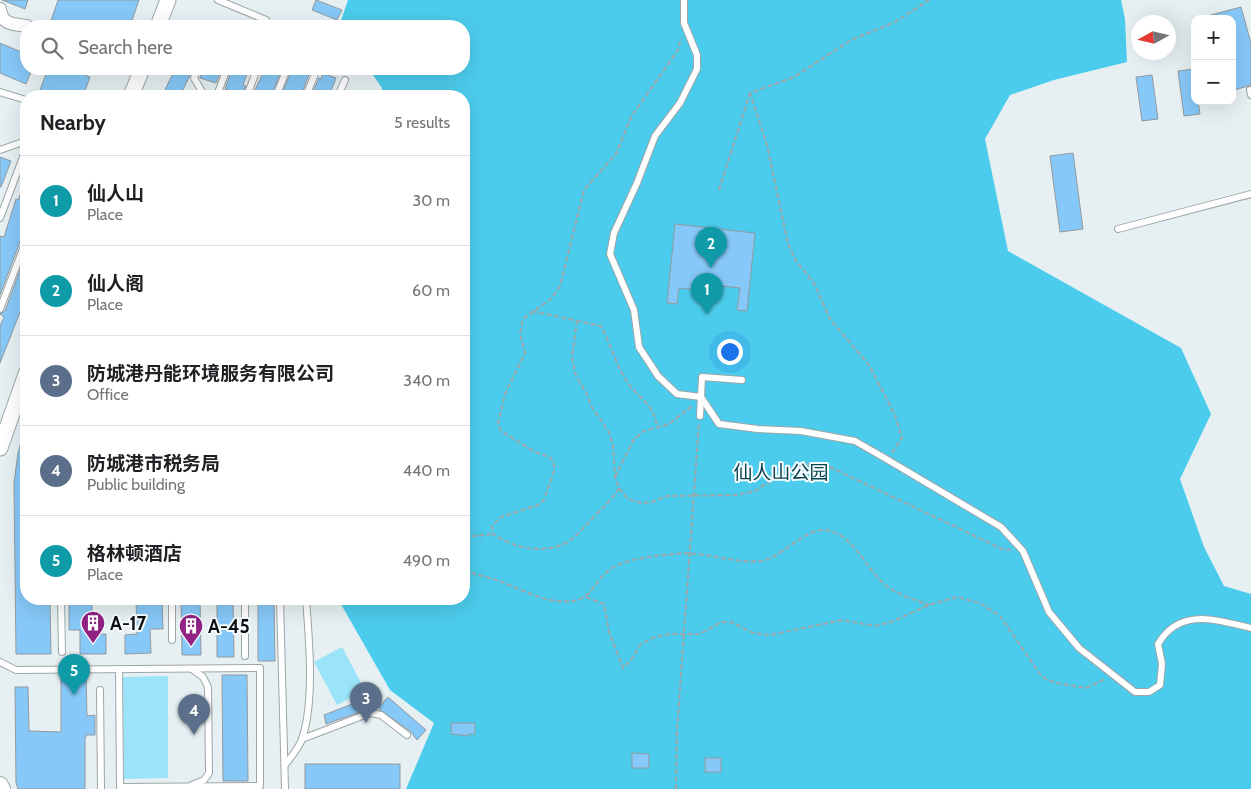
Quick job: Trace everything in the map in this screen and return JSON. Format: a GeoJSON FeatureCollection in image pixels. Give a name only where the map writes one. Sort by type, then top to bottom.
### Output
{"type":"FeatureCollection","features":[{"type":"Feature","properties":{"kind":"main road"},"geometry":{"type":"LineString","coordinates":[[0,785],[2,789]]}},
{"type":"Feature","properties":{"kind":"street"},"geometry":{"type":"LineString","coordinates":[[160,20],[166,1]]}},
{"type":"Feature","properties":{"kind":"street"},"geometry":{"type":"LineString","coordinates":[[0,9],[1,17],[6,23],[20,25]]}},
{"type":"Feature","properties":{"kind":"street"},"geometry":{"type":"LineString","coordinates":[[133,90],[137,75]]}},
{"type":"Feature","properties":{"kind":"street"},"geometry":{"type":"LineString","coordinates":[[0,448],[20,393]]}},
{"type":"Feature","properties":{"kind":"lane"},"geometry":{"type":"LineString","coordinates":[[218,0],[266,20]]}},
{"type":"Feature","properties":{"kind":"lane"},"geometry":{"type":"LineString","coordinates":[[684,0],[684,23],[697,55],[697,69],[680,103],[655,136],[637,183],[614,233],[610,254],[634,310],[639,347],[658,376],[677,394],[700,397],[719,424],[758,430],[801,431],[855,440],[1001,528],[1023,551],[1049,612],[1079,648],[1112,673],[1124,686],[1135,692],[1149,692],[1160,685],[1162,673],[1158,644],[1166,632],[1187,620],[1215,619],[1251,628]]}},
{"type":"Feature","properties":{"kind":"lane"},"geometry":{"type":"LineString","coordinates":[[195,75],[194,78],[201,90]]}},
{"type":"Feature","properties":{"kind":"lane"},"geometry":{"type":"LineString","coordinates":[[221,90],[225,75]]}},
{"type":"Feature","properties":{"kind":"lane"},"geometry":{"type":"LineString","coordinates":[[249,90],[256,75]]}},
{"type":"Feature","properties":{"kind":"lane"},"geometry":{"type":"LineString","coordinates":[[278,90],[284,75]]}},
{"type":"Feature","properties":{"kind":"lane"},"geometry":{"type":"LineString","coordinates":[[308,90],[315,75]]}},
{"type":"Feature","properties":{"kind":"lane"},"geometry":{"type":"LineString","coordinates":[[341,90],[345,80]]}},
{"type":"Feature","properties":{"kind":"lane"},"geometry":{"type":"LineString","coordinates":[[0,92],[20,98]]}},
{"type":"Feature","properties":{"kind":"lane"},"geometry":{"type":"LineString","coordinates":[[0,150],[20,143]]}},
{"type":"Feature","properties":{"kind":"lane"},"geometry":{"type":"LineString","coordinates":[[0,218],[20,165]]}},
{"type":"Feature","properties":{"kind":"lane"},"geometry":{"type":"LineString","coordinates":[[1118,229],[1251,194]]}},
{"type":"Feature","properties":{"kind":"lane"},"geometry":{"type":"LineString","coordinates":[[0,309],[20,257]]}},
{"type":"Feature","properties":{"kind":"lane"},"geometry":{"type":"LineString","coordinates":[[700,416],[702,377],[742,380]]}},
{"type":"Feature","properties":{"kind":"lane"},"geometry":{"type":"LineString","coordinates":[[61,605],[62,652]]}},
{"type":"Feature","properties":{"kind":"lane"},"geometry":{"type":"LineString","coordinates":[[172,605],[172,640]]}},
{"type":"Feature","properties":{"kind":"lane"},"geometry":{"type":"LineString","coordinates":[[244,605],[245,656]]}},
{"type":"Feature","properties":{"kind":"lane"},"geometry":{"type":"LineString","coordinates":[[280,605],[285,789]]}},
{"type":"Feature","properties":{"kind":"lane"},"geometry":{"type":"LineString","coordinates":[[285,766],[302,740],[306,717],[310,664],[306,605]]}},
{"type":"Feature","properties":{"kind":"lane"},"geometry":{"type":"LineString","coordinates":[[0,662],[16,670],[119,669],[191,669],[260,668],[260,786],[120,787],[119,669]]}},
{"type":"Feature","properties":{"kind":"lane"},"geometry":{"type":"LineString","coordinates":[[188,786],[204,780],[209,773],[208,688],[203,677],[191,669]]}},
{"type":"Feature","properties":{"kind":"lane"},"geometry":{"type":"LineString","coordinates":[[100,690],[101,789]]}},
{"type":"Feature","properties":{"kind":"lane"},"geometry":{"type":"LineString","coordinates":[[302,740],[370,713],[381,715],[407,735]]}},
{"type":"Feature","properties":{"kind":"path"},"geometry":{"type":"LineString","coordinates":[[750,93],[794,78],[851,40],[895,22],[929,0]]}},
{"type":"Feature","properties":{"kind":"path"},"geometry":{"type":"LineString","coordinates":[[493,534],[492,526],[501,517],[538,505],[544,500],[554,471],[554,462],[550,457],[535,452],[501,431],[498,423],[505,394],[525,353],[520,333],[523,319],[552,298],[560,286],[584,190],[616,154],[631,117],[678,50],[684,23]]}},
{"type":"Feature","properties":{"kind":"path"},"geometry":{"type":"LineString","coordinates":[[719,190],[750,93]]}},
{"type":"Feature","properties":{"kind":"path"},"geometry":{"type":"LineString","coordinates":[[750,93],[766,145],[788,244],[796,261],[814,283],[830,319],[869,365],[896,415],[902,438],[888,460]]}},
{"type":"Feature","properties":{"kind":"path"},"geometry":{"type":"LineString","coordinates":[[532,311],[602,326],[609,339],[614,358],[626,381],[634,392],[648,403],[655,415],[657,428]]}},
{"type":"Feature","properties":{"kind":"path"},"geometry":{"type":"LineString","coordinates":[[577,320],[572,358],[576,376],[586,392],[591,406],[609,432],[613,445],[615,477],[619,488],[628,499],[641,503],[652,502],[667,496],[737,495],[755,491],[790,468],[808,464],[830,467],[1002,549],[1023,551]]}},
{"type":"Feature","properties":{"kind":"path"},"geometry":{"type":"LineString","coordinates":[[615,477],[634,439],[644,431],[669,424],[700,397]]}},
{"type":"Feature","properties":{"kind":"path"},"geometry":{"type":"LineString","coordinates":[[676,789],[689,552],[700,416]]}},
{"type":"Feature","properties":{"kind":"path"},"geometry":{"type":"LineString","coordinates":[[470,536],[493,534],[504,542],[520,547],[560,546],[573,538],[610,503],[619,488]]}},
{"type":"Feature","properties":{"kind":"path"},"geometry":{"type":"LineString","coordinates":[[470,572],[493,578],[557,602],[574,601],[586,597],[610,570],[622,563],[689,552],[745,561],[763,560],[807,535],[822,530],[840,534],[852,545],[882,583],[900,594],[929,605]]}},
{"type":"Feature","properties":{"kind":"path"},"geometry":{"type":"LineString","coordinates":[[586,597],[604,604],[609,632],[623,668],[631,660],[640,645],[652,638],[669,634],[700,634],[721,622],[731,622],[753,633],[770,635],[842,620],[875,626],[891,622],[929,605],[957,597],[980,603],[1000,616],[1042,677],[1056,683],[1086,688],[1106,679],[1112,673]]}},
{"type":"Feature","properties":{"kind":"shaded area"},"geometry":{"type":"Polygon","coordinates":[[[342,647],[365,690],[337,705],[314,662],[342,647]]]}},
{"type":"Feature","properties":{"kind":"shaded area"},"geometry":{"type":"Polygon","coordinates":[[[168,676],[168,778],[124,779],[123,677],[168,676]]]}},
{"type":"Feature","properties":{"kind":"green space","name":"仙人山公园"},"geometry":{"type":"Polygon","coordinates":[[[348,0],[1121,0],[1125,19],[1127,62],[1054,80],[1010,95],[985,139],[1008,251],[1181,348],[1211,414],[1180,479],[1204,547],[1224,586],[1251,594],[1251,789],[406,789],[434,723],[390,690],[341,605],[470,605],[470,90],[382,90],[373,75],[470,75],[470,20],[341,20],[348,0]]]}},
{"type":"Feature","properties":{"kind":"building"},"geometry":{"type":"Polygon","coordinates":[[[2,0],[28,0],[25,9],[2,0]]]}},
{"type":"Feature","properties":{"kind":"building"},"geometry":{"type":"Polygon","coordinates":[[[58,0],[139,0],[132,20],[51,20],[58,0]]]}},
{"type":"Feature","properties":{"kind":"building"},"geometry":{"type":"Polygon","coordinates":[[[316,0],[342,10],[337,20],[312,10],[316,0]]]}},
{"type":"Feature","properties":{"kind":"building"},"geometry":{"type":"Polygon","coordinates":[[[1241,7],[1251,43],[1251,85],[1236,90],[1236,15],[1211,15],[1241,7]]]}},
{"type":"Feature","properties":{"kind":"building"},"geometry":{"type":"Polygon","coordinates":[[[0,43],[20,51],[20,75],[30,75],[26,84],[0,73],[0,43]]]}},
{"type":"Feature","properties":{"kind":"building"},"geometry":{"type":"Polygon","coordinates":[[[1191,69],[1191,105],[1199,105],[1200,114],[1184,116],[1178,71],[1191,69]]]}},
{"type":"Feature","properties":{"kind":"building"},"geometry":{"type":"Polygon","coordinates":[[[46,75],[84,75],[90,77],[85,90],[40,90],[46,75]]]}},
{"type":"Feature","properties":{"kind":"building"},"geometry":{"type":"Polygon","coordinates":[[[172,75],[190,75],[183,90],[165,90],[172,75]]]}},
{"type":"Feature","properties":{"kind":"building"},"geometry":{"type":"Polygon","coordinates":[[[201,75],[219,75],[216,83],[200,78],[201,75]]]}},
{"type":"Feature","properties":{"kind":"building"},"geometry":{"type":"Polygon","coordinates":[[[230,75],[247,75],[243,85],[246,86],[244,90],[225,89],[230,75]]]}},
{"type":"Feature","properties":{"kind":"building"},"geometry":{"type":"Polygon","coordinates":[[[262,75],[280,75],[273,90],[255,90],[262,75]]]}},
{"type":"Feature","properties":{"kind":"building"},"geometry":{"type":"Polygon","coordinates":[[[290,75],[309,75],[303,90],[283,90],[290,75]]]}},
{"type":"Feature","properties":{"kind":"building"},"geometry":{"type":"Polygon","coordinates":[[[322,75],[336,78],[331,90],[314,90],[319,78],[321,79],[322,75]]]}},
{"type":"Feature","properties":{"kind":"building"},"geometry":{"type":"Polygon","coordinates":[[[1152,75],[1158,119],[1142,121],[1136,77],[1152,75]]]}},
{"type":"Feature","properties":{"kind":"building"},"geometry":{"type":"Polygon","coordinates":[[[1073,153],[1083,229],[1060,232],[1050,156],[1073,153]]]}},
{"type":"Feature","properties":{"kind":"building"},"geometry":{"type":"Polygon","coordinates":[[[0,157],[11,161],[1,187],[0,187],[0,157]]]}},
{"type":"Feature","properties":{"kind":"building"},"geometry":{"type":"Polygon","coordinates":[[[20,195],[20,242],[0,295],[0,236],[4,237],[16,199],[18,200],[20,195]]]}},
{"type":"Feature","properties":{"kind":"building"},"geometry":{"type":"Polygon","coordinates":[[[675,224],[755,233],[747,311],[737,310],[740,288],[723,286],[722,293],[679,288],[677,304],[667,303],[675,224]]]}},
{"type":"Feature","properties":{"kind":"building"},"geometry":{"type":"Polygon","coordinates":[[[20,270],[20,312],[0,363],[0,326],[4,317],[0,314],[5,311],[20,270]]]}},
{"type":"Feature","properties":{"kind":"building"},"geometry":{"type":"Polygon","coordinates":[[[20,446],[20,605],[50,605],[51,654],[16,654],[14,483],[20,446]]]}},
{"type":"Feature","properties":{"kind":"building"},"geometry":{"type":"Polygon","coordinates":[[[69,605],[92,605],[92,635],[106,634],[106,654],[80,654],[80,630],[69,630],[69,605]]]}},
{"type":"Feature","properties":{"kind":"building"},"geometry":{"type":"Polygon","coordinates":[[[136,605],[162,605],[163,629],[150,629],[151,653],[125,654],[125,635],[137,634],[136,605]]]}},
{"type":"Feature","properties":{"kind":"building"},"geometry":{"type":"Polygon","coordinates":[[[181,605],[200,605],[201,655],[182,655],[181,605]]]}},
{"type":"Feature","properties":{"kind":"building"},"geometry":{"type":"Polygon","coordinates":[[[217,605],[233,605],[234,657],[217,657],[217,605]]]}},
{"type":"Feature","properties":{"kind":"building"},"geometry":{"type":"Polygon","coordinates":[[[258,605],[274,605],[275,661],[258,661],[258,605]]]}},
{"type":"Feature","properties":{"kind":"building"},"geometry":{"type":"Polygon","coordinates":[[[86,674],[87,716],[95,715],[95,735],[87,735],[85,738],[85,789],[18,789],[16,783],[15,687],[28,687],[29,731],[61,732],[61,675],[86,674]]]}},
{"type":"Feature","properties":{"kind":"building"},"geometry":{"type":"Polygon","coordinates":[[[222,675],[247,675],[248,781],[223,781],[222,675]]]}},
{"type":"Feature","properties":{"kind":"building"},"geometry":{"type":"Polygon","coordinates":[[[373,696],[377,706],[326,724],[324,715],[373,696]]]}},
{"type":"Feature","properties":{"kind":"building"},"geometry":{"type":"Polygon","coordinates":[[[388,697],[426,730],[417,740],[410,731],[380,710],[379,707],[388,697]]]}},
{"type":"Feature","properties":{"kind":"building"},"geometry":{"type":"Polygon","coordinates":[[[451,723],[475,723],[475,734],[469,734],[469,736],[451,734],[451,723]]]}},
{"type":"Feature","properties":{"kind":"building"},"geometry":{"type":"Polygon","coordinates":[[[632,753],[649,754],[649,768],[632,768],[632,753]]]}},
{"type":"Feature","properties":{"kind":"building"},"geometry":{"type":"Polygon","coordinates":[[[705,758],[721,758],[721,772],[705,772],[705,758]]]}},
{"type":"Feature","properties":{"kind":"building"},"geometry":{"type":"Polygon","coordinates":[[[305,764],[400,764],[400,789],[305,789],[305,764]]]}},
{"type":"Feature","properties":{"kind":"place","name":"仙人阁"},"geometry":{"type":"Point","coordinates":[711,268]}},
{"type":"Feature","properties":{"kind":"place","name":"仙人山"},"geometry":{"type":"Point","coordinates":[707,314]}},
{"type":"Feature","properties":{"kind":"place","name":"A-17"},"geometry":{"type":"Point","coordinates":[93,644]}},
{"type":"Feature","properties":{"kind":"place","name":"A-45"},"geometry":{"type":"Point","coordinates":[191,647]}},
{"type":"Feature","properties":{"kind":"place","name":"格林顿酒店"},"geometry":{"type":"Point","coordinates":[74,695]}},
{"type":"Feature","properties":{"kind":"place","name":"防城港丹能环境服务有限公司"},"geometry":{"type":"Point","coordinates":[366,723]}},
{"type":"Feature","properties":{"kind":"place","name":"防城港市税务局"},"geometry":{"type":"Point","coordinates":[194,735]}}]}
